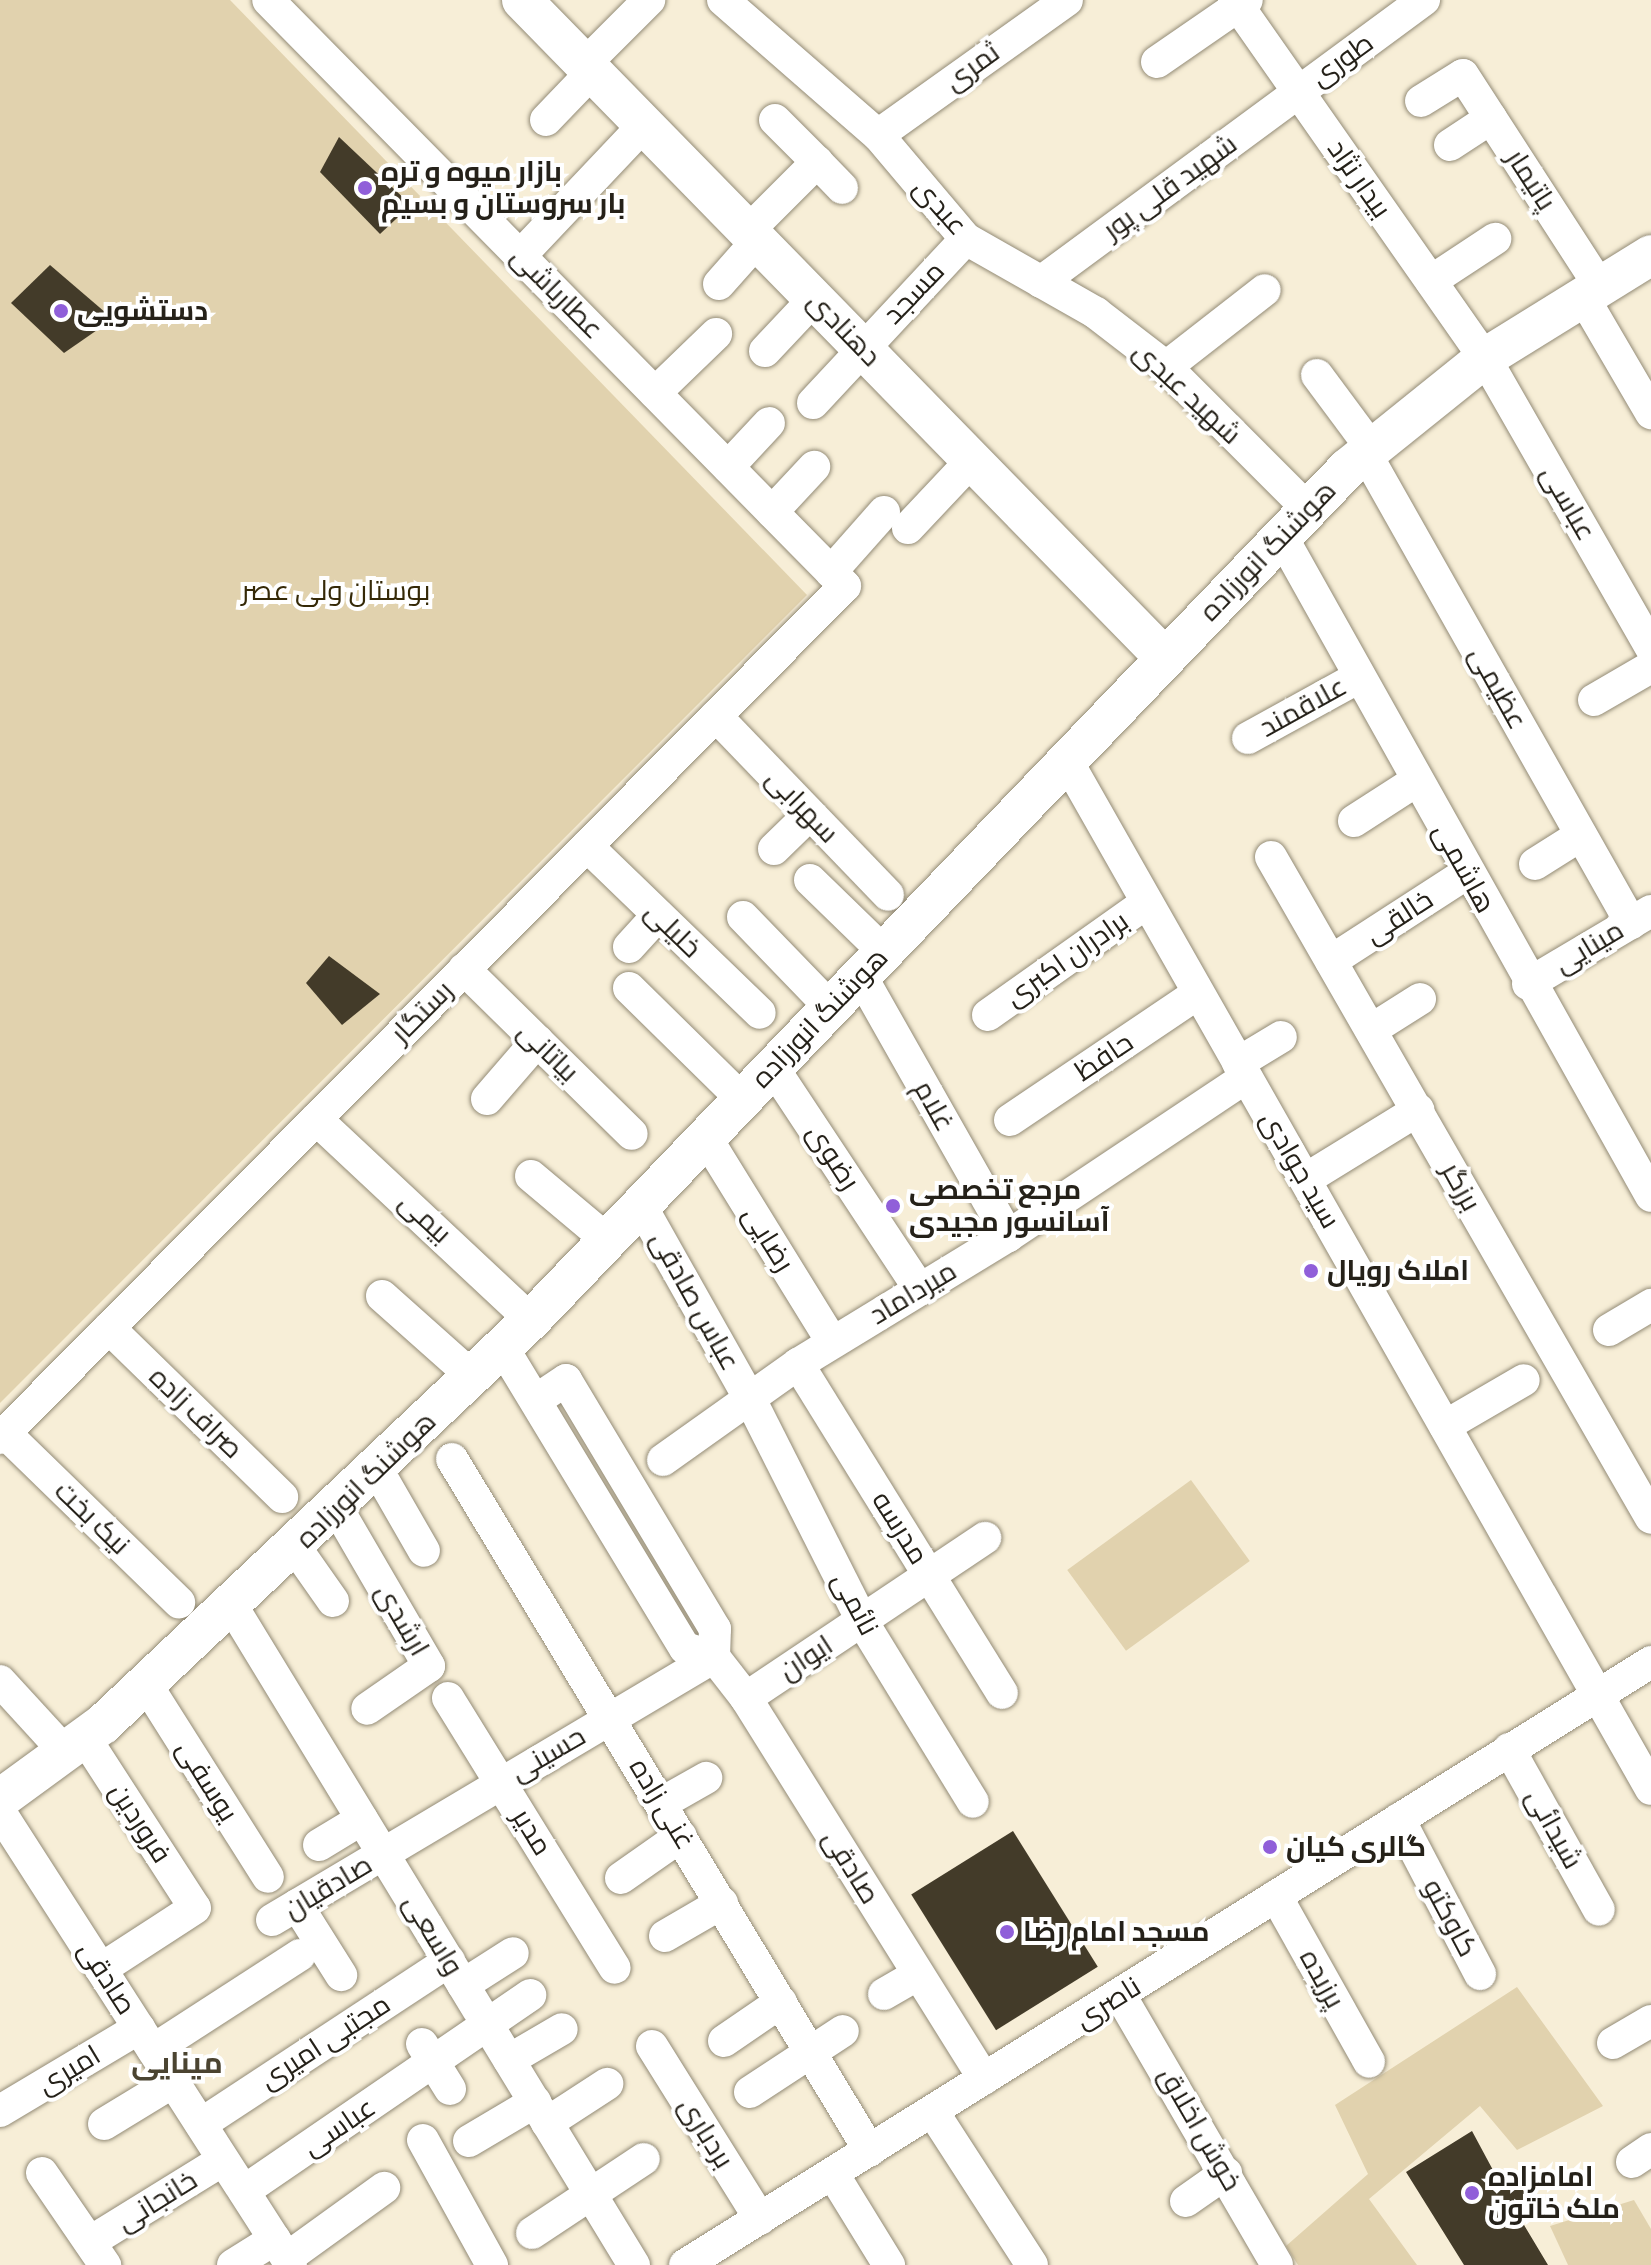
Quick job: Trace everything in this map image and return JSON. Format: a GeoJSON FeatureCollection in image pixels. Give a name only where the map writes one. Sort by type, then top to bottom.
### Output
{"type":"FeatureCollection","features":[{"type":"Feature","properties":{"kind":"main road","name":"دهنادی"},"geometry":{"type":"LineString","coordinates":[[522,0],[1165,658]]}},
{"type":"Feature","properties":{"kind":"main road","name":"هوشنگ انورزاده"},"geometry":{"type":"LineString","coordinates":[[0,1799],[75,1745],[146,1684],[378,1471],[531,1320],[1295,523],[1369,452],[1485,358],[1651,255]]}},
{"type":"Feature","properties":{"kind":"street"},"geometry":{"type":"LineString","coordinates":[[546,120],[649,0]]}},
{"type":"Feature","properties":{"kind":"street"},"geometry":{"type":"LineString","coordinates":[[723,0],[878,135]]}},
{"type":"Feature","properties":{"kind":"street","name":"ثمری"},"geometry":{"type":"LineString","coordinates":[[878,135],[1067,0]]}},
{"type":"Feature","properties":{"kind":"street","name":"طوری"},"geometry":{"type":"LineString","coordinates":[[1298,92],[1424,0]]}},
{"type":"Feature","properties":{"kind":"street"},"geometry":{"type":"LineString","coordinates":[[1157,62],[1240,2]]}},
{"type":"Feature","properties":{"kind":"street","name":"بیدار نژاد"},"geometry":{"type":"LineString","coordinates":[[1240,2],[1298,92],[1485,358]]}},
{"type":"Feature","properties":{"kind":"street","name":"عطارباشی"},"geometry":{"type":"LineString","coordinates":[[282,5],[520,256],[838,579]]}},
{"type":"Feature","properties":{"kind":"street","name":"پاتیمار"},"geometry":{"type":"LineString","coordinates":[[1421,101],[1463,75],[1591,290],[1651,413]]}},
{"type":"Feature","properties":{"kind":"street","name":"شهید قلی پور"},"geometry":{"type":"LineString","coordinates":[[1048,286],[1298,92]]}},
{"type":"Feature","properties":{"kind":"street"},"geometry":{"type":"LineString","coordinates":[[1450,145],[1491,118]]}},
{"type":"Feature","properties":{"kind":"street"},"geometry":{"type":"LineString","coordinates":[[775,120],[842,188]]}},
{"type":"Feature","properties":{"kind":"street"},"geometry":{"type":"LineString","coordinates":[[520,256],[644,125]]}},
{"type":"Feature","properties":{"kind":"street","name":"عبدی"},"geometry":{"type":"LineString","coordinates":[[878,135],[966,239],[1048,286]]}},
{"type":"Feature","properties":{"kind":"street"},"geometry":{"type":"LineString","coordinates":[[719,284],[753,236],[817,162]]}},
{"type":"Feature","properties":{"kind":"street","name":"مسجد"},"geometry":{"type":"LineString","coordinates":[[813,403],[966,239]]}},
{"type":"Feature","properties":{"kind":"street"},"geometry":{"type":"LineString","coordinates":[[1431,281],[1495,239]]}},
{"type":"Feature","properties":{"kind":"street","name":"شهید عبدی"},"geometry":{"type":"LineString","coordinates":[[1048,286],[1166,367],[1295,523]]}},
{"type":"Feature","properties":{"kind":"street"},"geometry":{"type":"LineString","coordinates":[[1166,367],[1265,290]]}},
{"type":"Feature","properties":{"kind":"street"},"geometry":{"type":"LineString","coordinates":[[765,351],[814,299]]}},
{"type":"Feature","properties":{"kind":"street"},"geometry":{"type":"LineString","coordinates":[[655,393],[716,334]]}},
{"type":"Feature","properties":{"kind":"street","name":"عباسی"},"geometry":{"type":"LineString","coordinates":[[1485,358],[1651,648]]}},
{"type":"Feature","properties":{"kind":"street","name":"عظیمی"},"geometry":{"type":"LineString","coordinates":[[1317,375],[1369,452],[1581,835],[1641,917]]}},
{"type":"Feature","properties":{"kind":"street"},"geometry":{"type":"LineString","coordinates":[[728,467],[769,423]]}},
{"type":"Feature","properties":{"kind":"street","name":"رستگار"},"geometry":{"type":"LineString","coordinates":[[3,1435],[716,716],[838,579],[896,520],[972,460]]}},
{"type":"Feature","properties":{"kind":"street"},"geometry":{"type":"LineString","coordinates":[[772,512],[814,467]]}},
{"type":"Feature","properties":{"kind":"street","name":"هاشمی"},"geometry":{"type":"LineString","coordinates":[[1295,523],[1359,677],[1528,984],[1651,1196]]}},
{"type":"Feature","properties":{"kind":"street"},"geometry":{"type":"LineString","coordinates":[[1594,700],[1651,667]]}},
{"type":"Feature","properties":{"kind":"street","name":"علاقمند"},"geometry":{"type":"LineString","coordinates":[[1248,738],[1359,677]]}},
{"type":"Feature","properties":{"kind":"street","name":"سهرابی"},"geometry":{"type":"LineString","coordinates":[[716,716],[888,895]]}},
{"type":"Feature","properties":{"kind":"street","name":"سید جوادی"},"geometry":{"type":"LineString","coordinates":[[1067,761],[1651,1789]]}},
{"type":"Feature","properties":{"kind":"street"},"geometry":{"type":"LineString","coordinates":[[1354,821],[1416,781]]}},
{"type":"Feature","properties":{"kind":"street"},"geometry":{"type":"LineString","coordinates":[[774,849],[810,814]]}},
{"type":"Feature","properties":{"kind":"street"},"geometry":{"type":"LineString","coordinates":[[1535,864],[1581,835]]}},
{"type":"Feature","properties":{"kind":"street","name":"خلیلی"},"geometry":{"type":"LineString","coordinates":[[587,846],[760,1013]]}},
{"type":"Feature","properties":{"kind":"street","name":"برزگر"},"geometry":{"type":"LineString","coordinates":[[1271,857],[1651,1518]]}},
{"type":"Feature","properties":{"kind":"street","name":"خالقی"},"geometry":{"type":"LineString","coordinates":[[1331,961],[1467,873]]}},
{"type":"Feature","properties":{"kind":"street","name":"غلام"},"geometry":{"type":"LineString","coordinates":[[810,880],[872,964],[1008,1236]]}},
{"type":"Feature","properties":{"kind":"street","name":"برادران اکبری"},"geometry":{"type":"LineString","coordinates":[[988,1015],[1146,903]]}},
{"type":"Feature","properties":{"kind":"street"},"geometry":{"type":"LineString","coordinates":[[629,947],[658,915]]}},
{"type":"Feature","properties":{"kind":"street"},"geometry":{"type":"LineString","coordinates":[[743,917],[830,1007]]}},
{"type":"Feature","properties":{"kind":"street","name":"مینایی"},"geometry":{"type":"LineString","coordinates":[[1528,984],[1641,917]]}},
{"type":"Feature","properties":{"kind":"street","name":"بیاتانی"},"geometry":{"type":"LineString","coordinates":[[464,969],[632,1134]]}},
{"type":"Feature","properties":{"kind":"street"},"geometry":{"type":"LineString","coordinates":[[629,988],[741,1098]]}},
{"type":"Feature","properties":{"kind":"street","name":"حافظ"},"geometry":{"type":"LineString","coordinates":[[1010,1120],[1197,994]]}},
{"type":"Feature","properties":{"kind":"street"},"geometry":{"type":"LineString","coordinates":[[1371,1030],[1420,999]]}},
{"type":"Feature","properties":{"kind":"street","name":"میرداماد"},"geometry":{"type":"LineString","coordinates":[[663,1460],[798,1364],[1008,1236],[1242,1070],[1281,1037]]}},
{"type":"Feature","properties":{"kind":"street"},"geometry":{"type":"LineString","coordinates":[[487,1099],[537,1041]]}},
{"type":"Feature","properties":{"kind":"street","name":"رضوی"},"geometry":{"type":"LineString","coordinates":[[772,1066],[919,1288]]}},
{"type":"Feature","properties":{"kind":"street"},"geometry":{"type":"LineString","coordinates":[[1306,1179],[1418,1110]]}},
{"type":"Feature","properties":{"kind":"street","name":"بیمی"},"geometry":{"type":"LineString","coordinates":[[316,1119],[531,1320]]}},
{"type":"Feature","properties":{"kind":"street","name":"رضایی"},"geometry":{"type":"LineString","coordinates":[[705,1136],[832,1342]]}},
{"type":"Feature","properties":{"kind":"street"},"geometry":{"type":"LineString","coordinates":[[531,1176],[606,1239]]}},
{"type":"Feature","properties":{"kind":"street","name":"عباس صادقی"},"geometry":{"type":"LineString","coordinates":[[640,1204],[750,1399]]}},
{"type":"Feature","properties":{"kind":"street"},"geometry":{"type":"LineString","coordinates":[[382,1296],[473,1377]]}},
{"type":"Feature","properties":{"kind":"street"},"geometry":{"type":"LineString","coordinates":[[1609,1330],[1651,1305]]}},
{"type":"Feature","properties":{"kind":"street","name":"صراف زاده"},"geometry":{"type":"LineString","coordinates":[[109,1328],[282,1497]]}},
{"type":"Feature","properties":{"kind":"street","name":"صادقی"},"geometry":{"type":"LineString","coordinates":[[503,1348],[685,1648],[714,1657],[746,1698],[984,2079]]}},
{"type":"Feature","properties":{"kind":"street","name":"مدرسه"},"geometry":{"type":"LineString","coordinates":[[798,1364],[1002,1693]]}},
{"type":"Feature","properties":{"kind":"street"},"geometry":{"type":"LineString","coordinates":[[1445,1426],[1524,1380]]}},
{"type":"Feature","properties":{"kind":"street","name":"نائمی"},"geometry":{"type":"LineString","coordinates":[[750,1399],[862,1621],[973,1802]]}},
{"type":"Feature","properties":{"kind":"street","name":"نیک بخت"},"geometry":{"type":"LineString","coordinates":[[3,1435],[179,1602]]}},
{"type":"Feature","properties":{"kind":"street","name":"غنی زاده"},"geometry":{"type":"LineString","coordinates":[[452,1459],[611,1717],[870,2151]]}},
{"type":"Feature","properties":{"kind":"street"},"geometry":{"type":"LineString","coordinates":[[378,1471],[424,1551]]}},
{"type":"Feature","properties":{"kind":"street","name":"ارشدی"},"geometry":{"type":"LineString","coordinates":[[337,1508],[429,1666],[367,1709]]}},
{"type":"Feature","properties":{"kind":"street","name":"ایوان"},"geometry":{"type":"LineString","coordinates":[[746,1698],[985,1538]]}},
{"type":"Feature","properties":{"kind":"street"},"geometry":{"type":"LineString","coordinates":[[295,1547],[333,1601]]}},
{"type":"Feature","properties":{"kind":"street","name":"واسعی"},"geometry":{"type":"LineString","coordinates":[[232,1606],[634,2265]]}},
{"type":"Feature","properties":{"kind":"street","name":"حسینی"},"geometry":{"type":"LineString","coordinates":[[383,1853],[714,1657]]}},
{"type":"Feature","properties":{"kind":"street","name":"ناصری"},"geometry":{"type":"LineString","coordinates":[[685,2265],[1651,1662]]}},
{"type":"Feature","properties":{"kind":"street","name":"فروردین"},"geometry":{"type":"LineString","coordinates":[[0,1681],[75,1745],[195,1908],[101,1969]]}},
{"type":"Feature","properties":{"kind":"street","name":"یوسفی"},"geometry":{"type":"LineString","coordinates":[[146,1684],[268,1877]]}},
{"type":"Feature","properties":{"kind":"street","name":"مدیر"},"geometry":{"type":"LineString","coordinates":[[448,1698],[615,1968]]}},
{"type":"Feature","properties":{"kind":"street","name":"شیدائی"},"geometry":{"type":"LineString","coordinates":[[1509,1749],[1599,1910]]}},
{"type":"Feature","properties":{"kind":"street"},"geometry":{"type":"LineString","coordinates":[[662,1803],[706,1778]]}},
{"type":"Feature","properties":{"kind":"street","name":"صادقی"},"geometry":{"type":"LineString","coordinates":[[0,1812],[284,2254]]}},
{"type":"Feature","properties":{"kind":"street"},"geometry":{"type":"LineString","coordinates":[[319,1845],[362,1819]]}},
{"type":"Feature","properties":{"kind":"street","name":"کاوکتو"},"geometry":{"type":"LineString","coordinates":[[1399,1819],[1480,1974]]}},
{"type":"Feature","properties":{"kind":"street"},"geometry":{"type":"LineString","coordinates":[[621,1878],[681,1836]]}},
{"type":"Feature","properties":{"kind":"street","name":"صادقیان"},"geometry":{"type":"LineString","coordinates":[[341,1975],[285,1913],[383,1853]]}},
{"type":"Feature","properties":{"kind":"street","name":"پرزیده"},"geometry":{"type":"LineString","coordinates":[[1276,1896],[1369,2062]]}},
{"type":"Feature","properties":{"kind":"street"},"geometry":{"type":"LineString","coordinates":[[665,1936],[722,1903]]}},
{"type":"Feature","properties":{"kind":"street","name":"مجتبی امیری"},"geometry":{"type":"LineString","coordinates":[[201,2124],[456,1973],[513,1953]]}},
{"type":"Feature","properties":{"kind":"street","name":"امیری"},"geometry":{"type":"LineString","coordinates":[[0,2111],[146,2039],[300,1955]]}},
{"type":"Feature","properties":{"kind":"street"},"geometry":{"type":"LineString","coordinates":[[884,1994],[918,1974]]}},
{"type":"Feature","properties":{"kind":"street"},"geometry":{"type":"LineString","coordinates":[[488,2026],[530,1995]]}},
{"type":"Feature","properties":{"kind":"street","name":"خوش اخلاق"},"geometry":{"type":"LineString","coordinates":[[1120,1995],[1277,2265]]}},
{"type":"Feature","properties":{"kind":"street"},"geometry":{"type":"LineString","coordinates":[[724,2041],[781,2002]]}},
{"type":"Feature","properties":{"kind":"street"},"geometry":{"type":"LineString","coordinates":[[1613,2043],[1651,2021]]}},
{"type":"Feature","properties":{"kind":"street","name":"عباسی"},"geometry":{"type":"LineString","coordinates":[[244,2191],[435,2066],[488,2026]]}},
{"type":"Feature","properties":{"kind":"street"},"geometry":{"type":"LineString","coordinates":[[509,2060],[562,2029]]}},
{"type":"Feature","properties":{"kind":"street"},"geometry":{"type":"LineString","coordinates":[[750,2092],[843,2031]]}},
{"type":"Feature","properties":{"kind":"street","name":"بردباری"},"geometry":{"type":"LineString","coordinates":[[652,2046],[760,2219]]}},
{"type":"Feature","properties":{"kind":"street"},"geometry":{"type":"LineString","coordinates":[[104,2124],[173,2082]]}},
{"type":"Feature","properties":{"kind":"street"},"geometry":{"type":"LineString","coordinates":[[469,2141],[607,2084]]}},
{"type":"Feature","properties":{"kind":"street"},"geometry":{"type":"LineString","coordinates":[[933,2112],[1032,2265]]}},
{"type":"Feature","properties":{"kind":"street"},"geometry":{"type":"LineString","coordinates":[[423,2140],[492,2265]]}},
{"type":"Feature","properties":{"kind":"street"},"geometry":{"type":"LineString","coordinates":[[532,2233],[644,2159]]}},
{"type":"Feature","properties":{"kind":"street","name":"خانجانی"},"geometry":{"type":"LineString","coordinates":[[98,2253],[223,2160]]}},
{"type":"Feature","properties":{"kind":"street"},"geometry":{"type":"LineString","coordinates":[[42,2173],[98,2253]]}},
{"type":"Feature","properties":{"kind":"street"},"geometry":{"type":"LineString","coordinates":[[1186,2201],[1226,2173]]}},
{"type":"Feature","properties":{"kind":"street"},"geometry":{"type":"LineString","coordinates":[[833,2174],[889,2265]]}},
{"type":"Feature","properties":{"kind":"street"},"geometry":{"type":"LineString","coordinates":[[233,2265],[284,2254],[384,2188]]}},
{"type":"Feature","properties":{"kind":"green space","name":"بوستان ولی عصر"},"geometry":{"type":"Polygon","coordinates":[[[0,0],[230,0],[807,595],[0,1403],[0,0]]]}},
{"type":"Feature","properties":{"kind":"green space"},"geometry":{"type":"Polygon","coordinates":[[[1191,1480],[1250,1561],[1126,1651],[1067,1570],[1191,1480]]]}},
{"type":"Feature","properties":{"kind":"green space"},"geometry":{"type":"Polygon","coordinates":[[[1517,1987],[1603,2106],[1517,2150],[1480,2106],[1369,2199],[1417,2265],[1298,2265],[1286,2246],[1368,2174],[1335,2105],[1517,1987]]]}},
{"type":"Feature","properties":{"kind":"green space"},"geometry":{"type":"Polygon","coordinates":[[[1634,2200],[1651,2229],[1651,2265],[1568,2265],[1550,2226],[1634,2200]]]}},
{"type":"Feature","properties":{"kind":"building","name":"بازار میوه و تره بار سروستان و بسیم"},"geometry":{"type":"Polygon","coordinates":[[[339,137],[411,205],[380,234],[320,172],[339,137]]]}},
{"type":"Feature","properties":{"kind":"building","name":"دستشویی"},"geometry":{"type":"Polygon","coordinates":[[[50,265],[113,319],[64,353],[11,303],[50,265]]]}},
{"type":"Feature","properties":{"kind":"building"},"geometry":{"type":"Polygon","coordinates":[[[329,956],[380,994],[342,1025],[306,983],[329,956]]]}},
{"type":"Feature","properties":{"kind":"building","name":"مسجد امام رضا"},"geometry":{"type":"Polygon","coordinates":[[[1013,1831],[1098,1967],[996,2030],[911,1895],[1013,1831]]]}},
{"type":"Feature","properties":{"kind":"building","name":"امامزاده ملک خاتون"},"geometry":{"type":"Polygon","coordinates":[[[1472,2131],[1501,2185],[1518,2182],[1530,2201],[1518,2215],[1548,2265],[1464,2265],[1406,2172],[1472,2131]]]}},
{"type":"Feature","properties":{"kind":"place","name":"بازار میوه و تره بار سروستان و بسیم"},"geometry":{"type":"Point","coordinates":[365,188]}},
{"type":"Feature","properties":{"kind":"place","name":"دستشویی"},"geometry":{"type":"Point","coordinates":[61,311]}},
{"type":"Feature","properties":{"kind":"place","name":"مرجع تخصصی آسانسور مجیدی"},"geometry":{"type":"Point","coordinates":[893,1206]}},
{"type":"Feature","properties":{"kind":"place","name":"املاک رویال"},"geometry":{"type":"Point","coordinates":[1311,1271]}},
{"type":"Feature","properties":{"kind":"place","name":"گالری کیان"},"geometry":{"type":"Point","coordinates":[1270,1847]}},
{"type":"Feature","properties":{"kind":"place","name":"مسجد امام رضا"},"geometry":{"type":"Point","coordinates":[1007,1932]}},
{"type":"Feature","properties":{"kind":"place","name":"امامزاده ملک خاتون"},"geometry":{"type":"Point","coordinates":[1472,2193]}},
{"type":"Feature","properties":{"kind":"district","name":"مینایی"},"geometry":{"type":"Point","coordinates":[177,2064]}}]}
